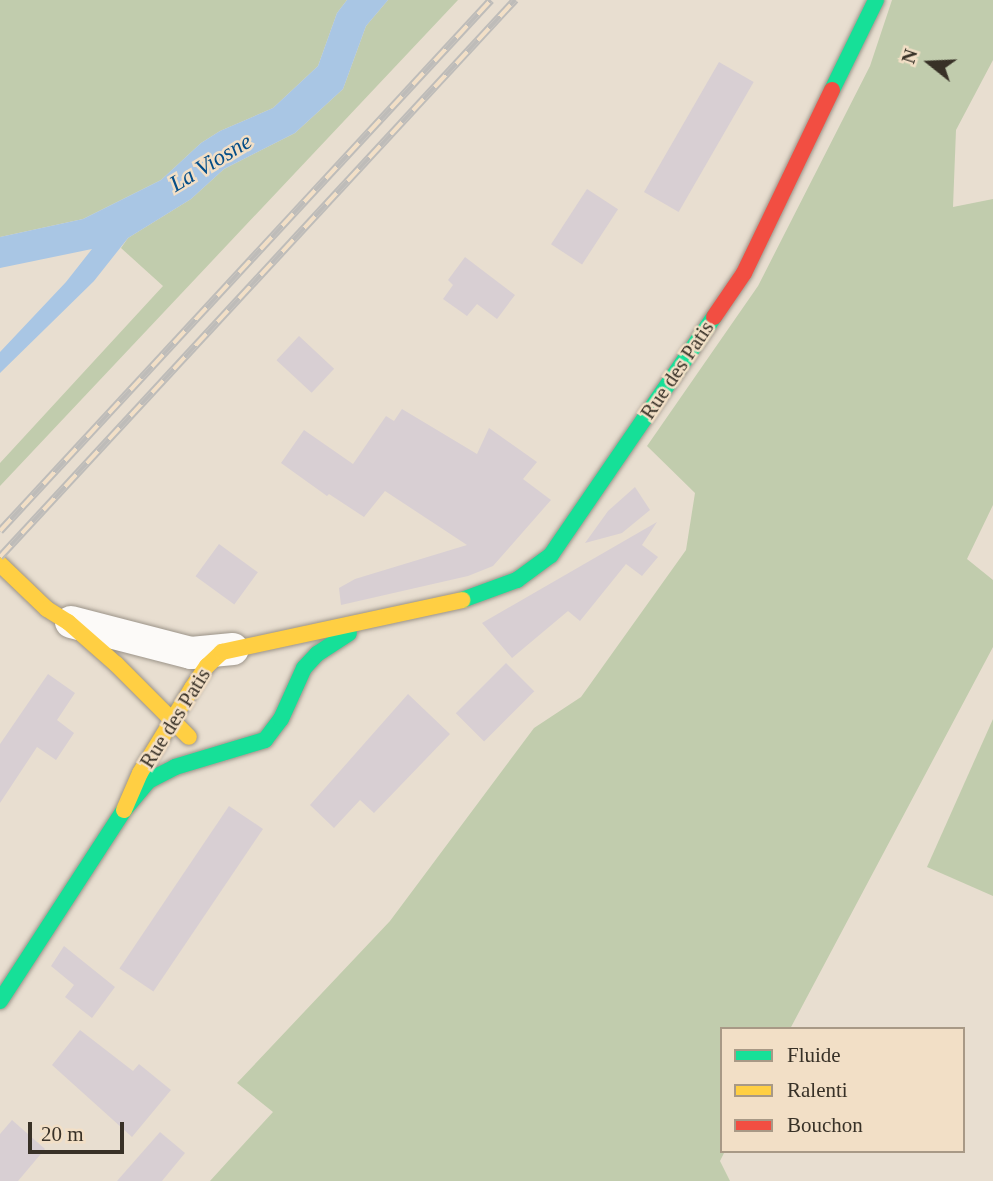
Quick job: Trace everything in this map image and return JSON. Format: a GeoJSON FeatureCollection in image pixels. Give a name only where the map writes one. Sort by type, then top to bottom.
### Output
{"type":"FeatureCollection","features":[{"type":"Feature","properties":{"kind":"main road","name":"Rue des Patis"},"geometry":{"type":"LineString","coordinates":[[124,810],[141,773],[172,720],[215,657],[237,648],[368,622],[496,591],[517,580],[551,555],[744,273],[876,0]]}},
{"type":"Feature","properties":{"kind":"main road"},"geometry":{"type":"LineString","coordinates":[[0,564],[47,609],[68,622],[205,748],[243,749]]}},
{"type":"Feature","properties":{"kind":"main road","name":"Rue des Patis"},"geometry":{"type":"LineString","coordinates":[[0,1001],[124,810],[148,781],[162,772],[265,740],[272,732],[304,668],[317,654],[368,622]]}},
{"type":"Feature","properties":{"kind":"street"},"geometry":{"type":"LineString","coordinates":[[68,622],[191,653],[237,648],[268,650],[281,659],[290,674],[288,702]]}},
{"type":"Feature","properties":{"kind":"green space"},"geometry":{"type":"Polygon","coordinates":[[[0,0],[347,0],[337,13],[318,66],[273,108],[220,131],[201,143],[161,180],[83,219],[0,237],[0,0]]]}},
{"type":"Feature","properties":{"kind":"green space"},"geometry":{"type":"Polygon","coordinates":[[[388,0],[458,0],[0,486],[0,463],[163,286],[121,248],[128,238],[191,199],[224,169],[295,133],[343,89],[366,26],[388,0]]]}},
{"type":"Feature","properties":{"kind":"green space"},"geometry":{"type":"Polygon","coordinates":[[[892,0],[993,0],[993,60],[956,130],[953,207],[993,199],[993,505],[967,559],[993,580],[993,647],[791,1027],[720,1027],[720,1153],[724,1153],[720,1161],[730,1181],[210,1181],[273,1112],[237,1083],[390,921],[534,728],[581,697],[686,550],[695,493],[647,446],[758,286],[870,66],[892,0]]]}},
{"type":"Feature","properties":{"kind":"green space"},"geometry":{"type":"Polygon","coordinates":[[[993,719],[993,896],[927,867],[993,719]]]}},
{"type":"Feature","properties":{"kind":"water","name":"La Viosne"},"geometry":{"type":"Polygon","coordinates":[[[347,0],[388,0],[366,26],[343,89],[295,133],[224,169],[191,199],[128,238],[94,281],[0,373],[0,352],[66,282],[92,249],[0,268],[0,237],[83,219],[161,180],[201,143],[220,131],[273,108],[318,66],[337,13],[347,0]]]}},
{"type":"Feature","properties":{"kind":"building"},"geometry":{"type":"Polygon","coordinates":[[[719,62],[754,82],[679,212],[644,192],[719,62]]]}},
{"type":"Feature","properties":{"kind":"building"},"geometry":{"type":"Polygon","coordinates":[[[587,189],[618,209],[582,265],[551,244],[587,189]]]}},
{"type":"Feature","properties":{"kind":"building"},"geometry":{"type":"Polygon","coordinates":[[[465,257],[515,295],[497,319],[477,304],[467,316],[443,299],[453,285],[448,280],[465,257]]]}},
{"type":"Feature","properties":{"kind":"building"},"geometry":{"type":"Polygon","coordinates":[[[299,336],[334,369],[312,393],[276,360],[299,336]]]}},
{"type":"Feature","properties":{"kind":"building"},"geometry":{"type":"Polygon","coordinates":[[[402,409],[477,454],[489,428],[537,462],[523,479],[551,500],[493,566],[468,576],[341,605],[339,588],[355,579],[467,545],[385,491],[364,517],[329,494],[327,496],[281,463],[304,430],[353,464],[386,416],[394,421],[402,409]]]}},
{"type":"Feature","properties":{"kind":"building"},"geometry":{"type":"Polygon","coordinates":[[[635,487],[650,510],[622,533],[585,543],[608,511],[635,487]]]}},
{"type":"Feature","properties":{"kind":"building"},"geometry":{"type":"Polygon","coordinates":[[[657,522],[642,545],[658,557],[642,576],[626,564],[580,621],[568,611],[512,658],[482,623],[657,522]]]}},
{"type":"Feature","properties":{"kind":"building"},"geometry":{"type":"Polygon","coordinates":[[[219,544],[258,572],[234,605],[195,576],[219,544]]]}},
{"type":"Feature","properties":{"kind":"building"},"geometry":{"type":"Polygon","coordinates":[[[506,663],[534,691],[484,741],[456,713],[506,663]]]}},
{"type":"Feature","properties":{"kind":"building"},"geometry":{"type":"Polygon","coordinates":[[[48,674],[75,693],[57,720],[74,733],[56,760],[37,747],[0,803],[0,744],[48,674]]]}},
{"type":"Feature","properties":{"kind":"building"},"geometry":{"type":"Polygon","coordinates":[[[408,694],[450,734],[374,813],[360,800],[334,828],[310,805],[408,694]]]}},
{"type":"Feature","properties":{"kind":"building"},"geometry":{"type":"Polygon","coordinates":[[[229,806],[263,829],[153,991],[119,968],[229,806]]]}},
{"type":"Feature","properties":{"kind":"building"},"geometry":{"type":"Polygon","coordinates":[[[64,946],[115,987],[92,1018],[65,997],[74,985],[51,966],[64,946]]]}},
{"type":"Feature","properties":{"kind":"building"},"geometry":{"type":"Polygon","coordinates":[[[80,1030],[133,1071],[139,1064],[171,1090],[132,1137],[52,1065],[80,1030]]]}},
{"type":"Feature","properties":{"kind":"building"},"geometry":{"type":"Polygon","coordinates":[[[12,1120],[45,1149],[18,1181],[0,1181],[0,1134],[12,1120]]]}},
{"type":"Feature","properties":{"kind":"building"},"geometry":{"type":"Polygon","coordinates":[[[160,1132],[185,1153],[162,1181],[117,1181],[160,1132]]]}},
{"type":"Feature","properties":{"kind":"railway"},"geometry":{"type":"LineString","coordinates":[[0,531],[491,0]]}},
{"type":"Feature","properties":{"kind":"railway"},"geometry":{"type":"LineString","coordinates":[[0,557],[515,0]]}},
{"type":"Feature","properties":{"kind":"traffic: fast"},"geometry":{"type":"LineString","coordinates":[[832,90],[876,0]]}},
{"type":"Feature","properties":{"kind":"traffic: fast"},"geometry":{"type":"LineString","coordinates":[[462,600],[517,580],[551,555],[714,317]]}},
{"type":"Feature","properties":{"kind":"traffic: fast"},"geometry":{"type":"LineString","coordinates":[[0,1001],[124,810],[148,781],[175,767],[265,740],[281,719],[304,668],[317,654],[349,633]]}},
{"type":"Feature","properties":{"kind":"traffic: slow"},"geometry":{"type":"LineString","coordinates":[[0,564],[47,609],[68,622],[116,664],[189,737]]}},
{"type":"Feature","properties":{"kind":"traffic: slow"},"geometry":{"type":"LineString","coordinates":[[124,810],[140,773],[192,688],[207,666],[222,652],[462,600]]}},
{"type":"Feature","properties":{"kind":"traffic: jam"},"geometry":{"type":"LineString","coordinates":[[714,317],[744,273],[832,90]]}}]}
